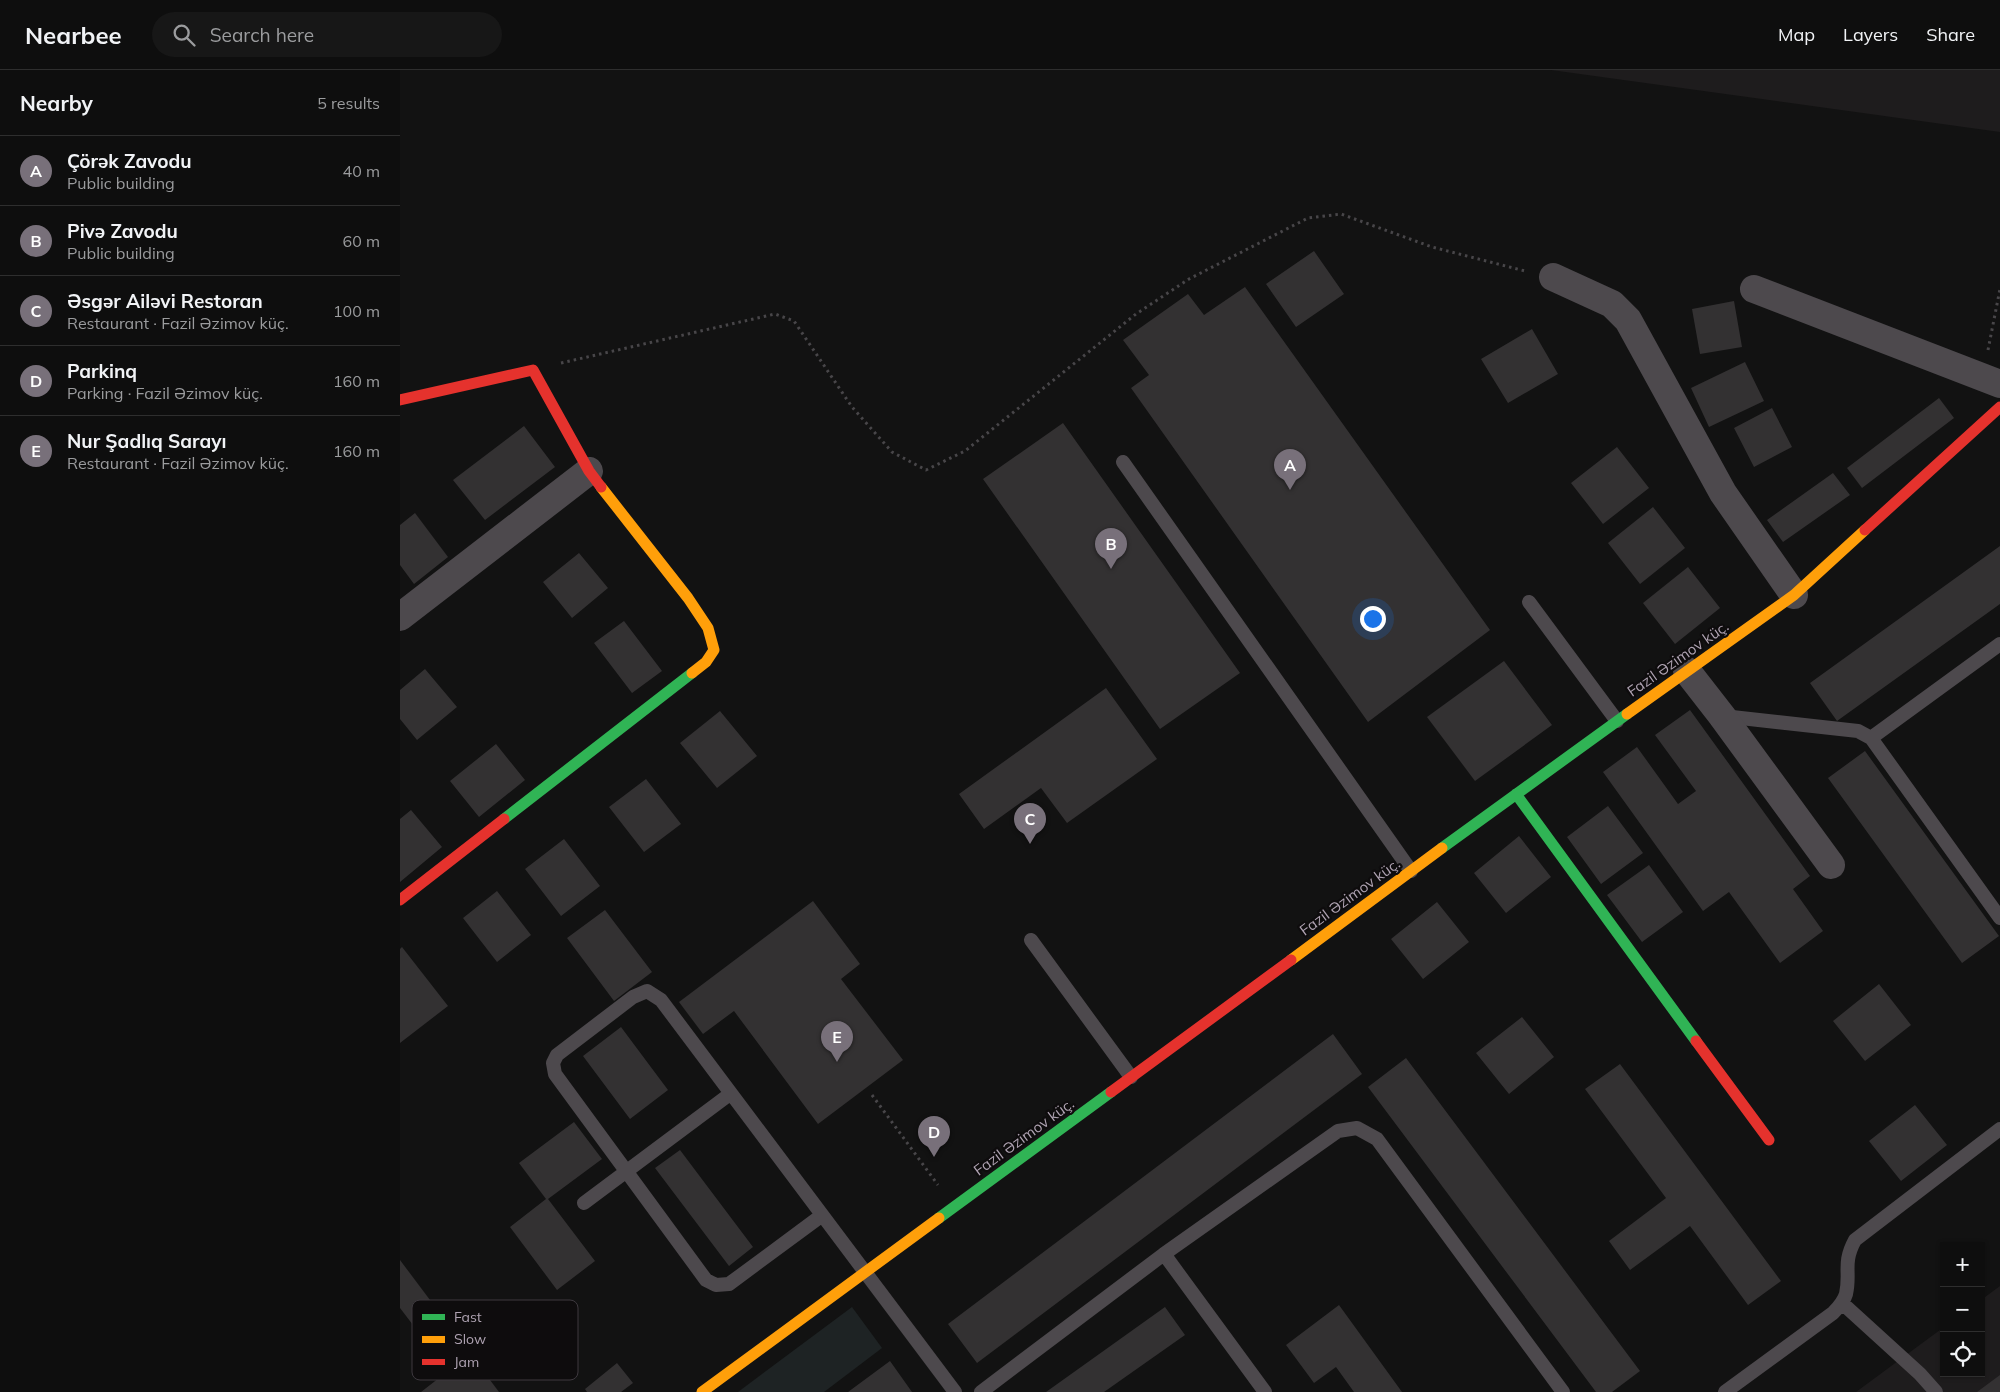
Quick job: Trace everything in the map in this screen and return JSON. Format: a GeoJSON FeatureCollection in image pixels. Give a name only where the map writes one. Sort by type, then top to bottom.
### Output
{"type":"FeatureCollection","features":[{"type":"Feature","properties":{"kind":"street"},"geometry":{"type":"LineString","coordinates":[[1553,277],[1612,304],[1628,320],[1723,493],[1794,595]]}},
{"type":"Feature","properties":{"kind":"street"},"geometry":{"type":"LineString","coordinates":[[1754,289],[1991,381]]}},
{"type":"Feature","properties":{"kind":"street"},"geometry":{"type":"LineString","coordinates":[[400,400],[533,370],[589,471],[688,598],[708,628],[714,650],[706,662],[400,900]]}},
{"type":"Feature","properties":{"kind":"street","name":"Fazil Əzimov küç."},"geometry":{"type":"LineString","coordinates":[[702,1392],[1516,794],[1794,595],[2000,407]]}},
{"type":"Feature","properties":{"kind":"street"},"geometry":{"type":"LineString","coordinates":[[400,617],[589,471]]}},
{"type":"Feature","properties":{"kind":"street"},"geometry":{"type":"LineString","coordinates":[[1686,672],[1722,716],[1830,865]]}},
{"type":"Feature","properties":{"kind":"street"},"geometry":{"type":"LineString","coordinates":[[1516,794],[1769,1140]]}},
{"type":"Feature","properties":{"kind":"lane"},"geometry":{"type":"LineString","coordinates":[[1123,462],[1411,871]]}},
{"type":"Feature","properties":{"kind":"lane"},"geometry":{"type":"LineString","coordinates":[[1529,602],[1617,721]]}},
{"type":"Feature","properties":{"kind":"lane"},"geometry":{"type":"LineString","coordinates":[[1871,738],[2000,644]]}},
{"type":"Feature","properties":{"kind":"lane"},"geometry":{"type":"LineString","coordinates":[[1722,716],[1858,731],[1871,738],[2000,918]]}},
{"type":"Feature","properties":{"kind":"lane"},"geometry":{"type":"LineString","coordinates":[[1031,940],[1131,1077]]}},
{"type":"Feature","properties":{"kind":"lane"},"geometry":{"type":"LineString","coordinates":[[821,1216],[729,1284],[716,1285],[706,1280],[555,1074],[553,1063],[557,1055],[633,997],[648,991],[661,1000],[954,1392]]}},
{"type":"Feature","properties":{"kind":"lane"},"geometry":{"type":"LineString","coordinates":[[584,1203],[730,1094]]}},
{"type":"Feature","properties":{"kind":"lane"},"geometry":{"type":"LineString","coordinates":[[981,1392],[1164,1254],[1338,1131],[1357,1128],[1377,1138],[1563,1392]]}},
{"type":"Feature","properties":{"kind":"lane"},"geometry":{"type":"LineString","coordinates":[[1725,1392],[1833,1313],[1842,1303],[1846,1293],[1846,1266],[1855,1240],[2000,1129]]}},
{"type":"Feature","properties":{"kind":"lane"},"geometry":{"type":"LineString","coordinates":[[1164,1254],[1265,1392]]}},
{"type":"Feature","properties":{"kind":"lane"},"geometry":{"type":"LineString","coordinates":[[1842,1303],[1920,1374],[1936,1392]]}},
{"type":"Feature","properties":{"kind":"path"},"geometry":{"type":"LineString","coordinates":[[533,370],[775,314],[794,321],[852,406],[892,452],[926,470],[964,451],[1136,314],[1182,284],[1308,218],[1341,214],[1432,247],[1553,277]]}},
{"type":"Feature","properties":{"kind":"path"},"geometry":{"type":"LineString","coordinates":[[1991,381],[2000,289]]}},
{"type":"Feature","properties":{"kind":"path"},"geometry":{"type":"LineString","coordinates":[[872,1094],[954,1208]]}},
{"type":"Feature","properties":{"kind":"shaded area"},"geometry":{"type":"Polygon","coordinates":[[[1551,70],[2000,70],[2000,132],[1551,70]]]}},
{"type":"Feature","properties":{"kind":"shaded area"},"geometry":{"type":"Polygon","coordinates":[[[2000,1286],[2000,1392],[1856,1392],[1940,1330],[1940,1377],[1985,1377],[1985,1297],[2000,1286]]]}},
{"type":"Feature","properties":{"kind":"shaded area"},"geometry":{"type":"Polygon","coordinates":[[[852,1307],[882,1348],[824,1392],[738,1392],[852,1307]]]}},
{"type":"Feature","properties":{"kind":"building"},"geometry":{"type":"Polygon","coordinates":[[[1314,251],[1344,294],[1296,327],[1266,284],[1314,251]]]}},
{"type":"Feature","properties":{"kind":"building"},"geometry":{"type":"Polygon","coordinates":[[[1245,287],[1490,630],[1368,722],[1131,388],[1149,375],[1123,340],[1188,294],[1204,315],[1245,287]]]}},
{"type":"Feature","properties":{"kind":"building"},"geometry":{"type":"Polygon","coordinates":[[[1734,301],[1742,347],[1700,354],[1692,309],[1734,301]]]}},
{"type":"Feature","properties":{"kind":"building"},"geometry":{"type":"Polygon","coordinates":[[[1532,329],[1558,374],[1508,403],[1481,359],[1532,329]]]}},
{"type":"Feature","properties":{"kind":"building"},"geometry":{"type":"Polygon","coordinates":[[[1745,362],[1764,401],[1709,427],[1691,388],[1745,362]]]}},
{"type":"Feature","properties":{"kind":"building"},"geometry":{"type":"Polygon","coordinates":[[[1939,398],[1954,418],[1862,488],[1847,468],[1939,398]]]}},
{"type":"Feature","properties":{"kind":"building"},"geometry":{"type":"Polygon","coordinates":[[[1772,408],[1792,447],[1754,467],[1734,428],[1772,408]]]}},
{"type":"Feature","properties":{"kind":"building"},"geometry":{"type":"Polygon","coordinates":[[[1063,423],[1240,673],[1160,729],[983,479],[1063,423]]]}},
{"type":"Feature","properties":{"kind":"building"},"geometry":{"type":"Polygon","coordinates":[[[524,426],[555,467],[485,520],[453,480],[524,426]]]}},
{"type":"Feature","properties":{"kind":"building"},"geometry":{"type":"Polygon","coordinates":[[[1617,447],[1649,488],[1603,524],[1571,483],[1617,447]]]}},
{"type":"Feature","properties":{"kind":"building"},"geometry":{"type":"Polygon","coordinates":[[[1833,473],[1850,495],[1783,542],[1767,520],[1833,473]]]}},
{"type":"Feature","properties":{"kind":"building"},"geometry":{"type":"Polygon","coordinates":[[[1653,507],[1685,548],[1640,584],[1608,543],[1653,507]]]}},
{"type":"Feature","properties":{"kind":"building"},"geometry":{"type":"Polygon","coordinates":[[[415,513],[448,557],[414,584],[400,565],[400,525],[415,513]]]}},
{"type":"Feature","properties":{"kind":"building"},"geometry":{"type":"Polygon","coordinates":[[[2000,546],[2000,604],[1837,721],[1810,683],[2000,546]]]}},
{"type":"Feature","properties":{"kind":"building"},"geometry":{"type":"Polygon","coordinates":[[[579,553],[608,588],[572,618],[543,582],[579,553]]]}},
{"type":"Feature","properties":{"kind":"building"},"geometry":{"type":"Polygon","coordinates":[[[1688,567],[1720,608],[1675,644],[1643,603],[1688,567]]]}},
{"type":"Feature","properties":{"kind":"building"},"geometry":{"type":"Polygon","coordinates":[[[624,621],[662,671],[632,693],[594,643],[624,621]]]}},
{"type":"Feature","properties":{"kind":"building"},"geometry":{"type":"Polygon","coordinates":[[[1504,661],[1552,725],[1475,781],[1427,717],[1504,661]]]}},
{"type":"Feature","properties":{"kind":"building"},"geometry":{"type":"Polygon","coordinates":[[[425,669],[457,707],[417,740],[400,719],[400,690],[425,669]]]}},
{"type":"Feature","properties":{"kind":"building"},"geometry":{"type":"Polygon","coordinates":[[[1106,688],[1157,759],[1067,823],[1041,788],[984,829],[959,794],[1106,688]]]}},
{"type":"Feature","properties":{"kind":"building"},"geometry":{"type":"Polygon","coordinates":[[[1690,710],[1810,876],[1793,889],[1823,931],[1780,963],[1729,892],[1703,911],[1603,772],[1637,747],[1678,804],[1696,791],[1655,735],[1690,710]]]}},
{"type":"Feature","properties":{"kind":"building"},"geometry":{"type":"Polygon","coordinates":[[[720,711],[757,756],[717,788],[680,743],[720,711]]]}},
{"type":"Feature","properties":{"kind":"building"},"geometry":{"type":"Polygon","coordinates":[[[496,744],[525,780],[479,817],[450,781],[496,744]]]}},
{"type":"Feature","properties":{"kind":"building"},"geometry":{"type":"Polygon","coordinates":[[[1865,751],[1999,936],[1962,963],[1828,778],[1865,751]]]}},
{"type":"Feature","properties":{"kind":"building"},"geometry":{"type":"Polygon","coordinates":[[[646,779],[681,824],[644,852],[609,807],[646,779]]]}},
{"type":"Feature","properties":{"kind":"building"},"geometry":{"type":"Polygon","coordinates":[[[1608,806],[1643,853],[1601,884],[1567,837],[1608,806]]]}},
{"type":"Feature","properties":{"kind":"building"},"geometry":{"type":"Polygon","coordinates":[[[411,810],[442,847],[400,882],[400,819],[411,810]]]}},
{"type":"Feature","properties":{"kind":"building"},"geometry":{"type":"Polygon","coordinates":[[[1519,836],[1551,877],[1506,913],[1474,873],[1519,836]]]}},
{"type":"Feature","properties":{"kind":"building"},"geometry":{"type":"Polygon","coordinates":[[[564,839],[600,886],[561,916],[525,869],[564,839]]]}},
{"type":"Feature","properties":{"kind":"building"},"geometry":{"type":"Polygon","coordinates":[[[1649,865],[1683,912],[1642,942],[1607,895],[1649,865]]]}},
{"type":"Feature","properties":{"kind":"building"},"geometry":{"type":"Polygon","coordinates":[[[497,891],[531,935],[497,962],[463,918],[497,891]]]}},
{"type":"Feature","properties":{"kind":"building"},"geometry":{"type":"Polygon","coordinates":[[[813,901],[860,964],[841,979],[903,1060],[818,1124],[734,1011],[703,1034],[679,1002],[813,901]]]}},
{"type":"Feature","properties":{"kind":"building"},"geometry":{"type":"Polygon","coordinates":[[[1437,902],[1469,942],[1423,979],[1391,939],[1437,902]]]}},
{"type":"Feature","properties":{"kind":"building"},"geometry":{"type":"Polygon","coordinates":[[[605,910],[652,972],[614,1001],[567,938],[605,910]]]}},
{"type":"Feature","properties":{"kind":"building"},"geometry":{"type":"Polygon","coordinates":[[[402,947],[448,1006],[400,1043],[400,949],[402,947]]]}},
{"type":"Feature","properties":{"kind":"building"},"geometry":{"type":"Polygon","coordinates":[[[1879,984],[1911,1025],[1865,1061],[1833,1021],[1879,984]]]}},
{"type":"Feature","properties":{"kind":"building"},"geometry":{"type":"Polygon","coordinates":[[[1522,1017],[1554,1057],[1509,1094],[1476,1053],[1522,1017]]]}},
{"type":"Feature","properties":{"kind":"building"},"geometry":{"type":"Polygon","coordinates":[[[621,1027],[668,1090],[630,1119],[583,1056],[621,1027]]]}},
{"type":"Feature","properties":{"kind":"building"},"geometry":{"type":"Polygon","coordinates":[[[1333,1034],[1362,1074],[977,1363],[948,1324],[1333,1034]]]}},
{"type":"Feature","properties":{"kind":"building"},"geometry":{"type":"Polygon","coordinates":[[[1406,1058],[1640,1371],[1612,1392],[1596,1392],[1368,1087],[1406,1058]]]}},
{"type":"Feature","properties":{"kind":"building"},"geometry":{"type":"Polygon","coordinates":[[[1620,1064],[1781,1281],[1748,1305],[1690,1226],[1630,1270],[1609,1241],[1666,1198],[1585,1089],[1620,1064]]]}},
{"type":"Feature","properties":{"kind":"building"},"geometry":{"type":"Polygon","coordinates":[[[1915,1105],[1947,1145],[1901,1181],[1869,1141],[1915,1105]]]}},
{"type":"Feature","properties":{"kind":"building"},"geometry":{"type":"Polygon","coordinates":[[[574,1122],[602,1159],[548,1199],[595,1261],[557,1290],[510,1227],[546,1199],[519,1163],[574,1122]]]}},
{"type":"Feature","properties":{"kind":"building"},"geometry":{"type":"Polygon","coordinates":[[[680,1150],[753,1247],[729,1266],[655,1168],[680,1150]]]}},
{"type":"Feature","properties":{"kind":"building"},"geometry":{"type":"Polygon","coordinates":[[[400,1260],[430,1300],[412,1300],[412,1324],[400,1308],[400,1260]]]}},
{"type":"Feature","properties":{"kind":"building"},"geometry":{"type":"Polygon","coordinates":[[[1339,1305],[1402,1392],[1354,1392],[1336,1367],[1314,1383],[1286,1345],[1339,1305]]]}},
{"type":"Feature","properties":{"kind":"building"},"geometry":{"type":"Polygon","coordinates":[[[1165,1307],[1185,1335],[1104,1392],[1046,1392],[1165,1307]]]}},
{"type":"Feature","properties":{"kind":"building"},"geometry":{"type":"Polygon","coordinates":[[[890,1361],[912,1392],[848,1392],[890,1361]]]}},
{"type":"Feature","properties":{"kind":"building"},"geometry":{"type":"Polygon","coordinates":[[[617,1363],[633,1383],[621,1392],[587,1392],[585,1389],[617,1363]]]}},
{"type":"Feature","properties":{"kind":"building"},"geometry":{"type":"Polygon","coordinates":[[[2000,1375],[2000,1392],[1977,1392],[2000,1375]]]}},
{"type":"Feature","properties":{"kind":"building"},"geometry":{"type":"Polygon","coordinates":[[[436,1380],[490,1380],[499,1392],[421,1392],[436,1380]]]}},
{"type":"Feature","properties":{"kind":"traffic: fast"},"geometry":{"type":"LineString","coordinates":[[504,819],[692,673]]}},
{"type":"Feature","properties":{"kind":"traffic: fast"},"geometry":{"type":"LineString","coordinates":[[1442,848],[1627,714]]}},
{"type":"Feature","properties":{"kind":"traffic: fast"},"geometry":{"type":"LineString","coordinates":[[1516,794],[1696,1041]]}},
{"type":"Feature","properties":{"kind":"traffic: fast"},"geometry":{"type":"LineString","coordinates":[[939,1218],[1111,1092]]}},
{"type":"Feature","properties":{"kind":"traffic: slow"},"geometry":{"type":"LineString","coordinates":[[601,487],[688,598],[708,628],[714,650],[706,662],[692,673]]}},
{"type":"Feature","properties":{"kind":"traffic: slow"},"geometry":{"type":"LineString","coordinates":[[1627,714],[1794,595],[1865,530]]}},
{"type":"Feature","properties":{"kind":"traffic: slow"},"geometry":{"type":"LineString","coordinates":[[1291,960],[1442,848]]}},
{"type":"Feature","properties":{"kind":"traffic: slow"},"geometry":{"type":"LineString","coordinates":[[702,1392],[939,1218]]}},
{"type":"Feature","properties":{"kind":"traffic: jam"},"geometry":{"type":"LineString","coordinates":[[400,400],[533,370],[589,471],[601,487]]}},
{"type":"Feature","properties":{"kind":"traffic: jam"},"geometry":{"type":"LineString","coordinates":[[1865,530],[2000,407]]}},
{"type":"Feature","properties":{"kind":"traffic: jam"},"geometry":{"type":"LineString","coordinates":[[400,900],[504,819]]}},
{"type":"Feature","properties":{"kind":"traffic: jam"},"geometry":{"type":"LineString","coordinates":[[1111,1092],[1291,960]]}},
{"type":"Feature","properties":{"kind":"traffic: jam"},"geometry":{"type":"LineString","coordinates":[[1696,1041],[1769,1140]]}},
{"type":"Feature","properties":{"kind":"place","name":"Çörək Zavodu"},"geometry":{"type":"Point","coordinates":[1290,490]}},
{"type":"Feature","properties":{"kind":"place","name":"Pivə Zavodu"},"geometry":{"type":"Point","coordinates":[1111,569]}},
{"type":"Feature","properties":{"kind":"place","name":"Əsgər Ailəvi Restoran"},"geometry":{"type":"Point","coordinates":[1030,844]}},
{"type":"Feature","properties":{"kind":"place","name":"Nur Şadlıq Sarayı"},"geometry":{"type":"Point","coordinates":[837,1062]}},
{"type":"Feature","properties":{"kind":"place","name":"Parkinq"},"geometry":{"type":"Point","coordinates":[934,1157]}}]}
